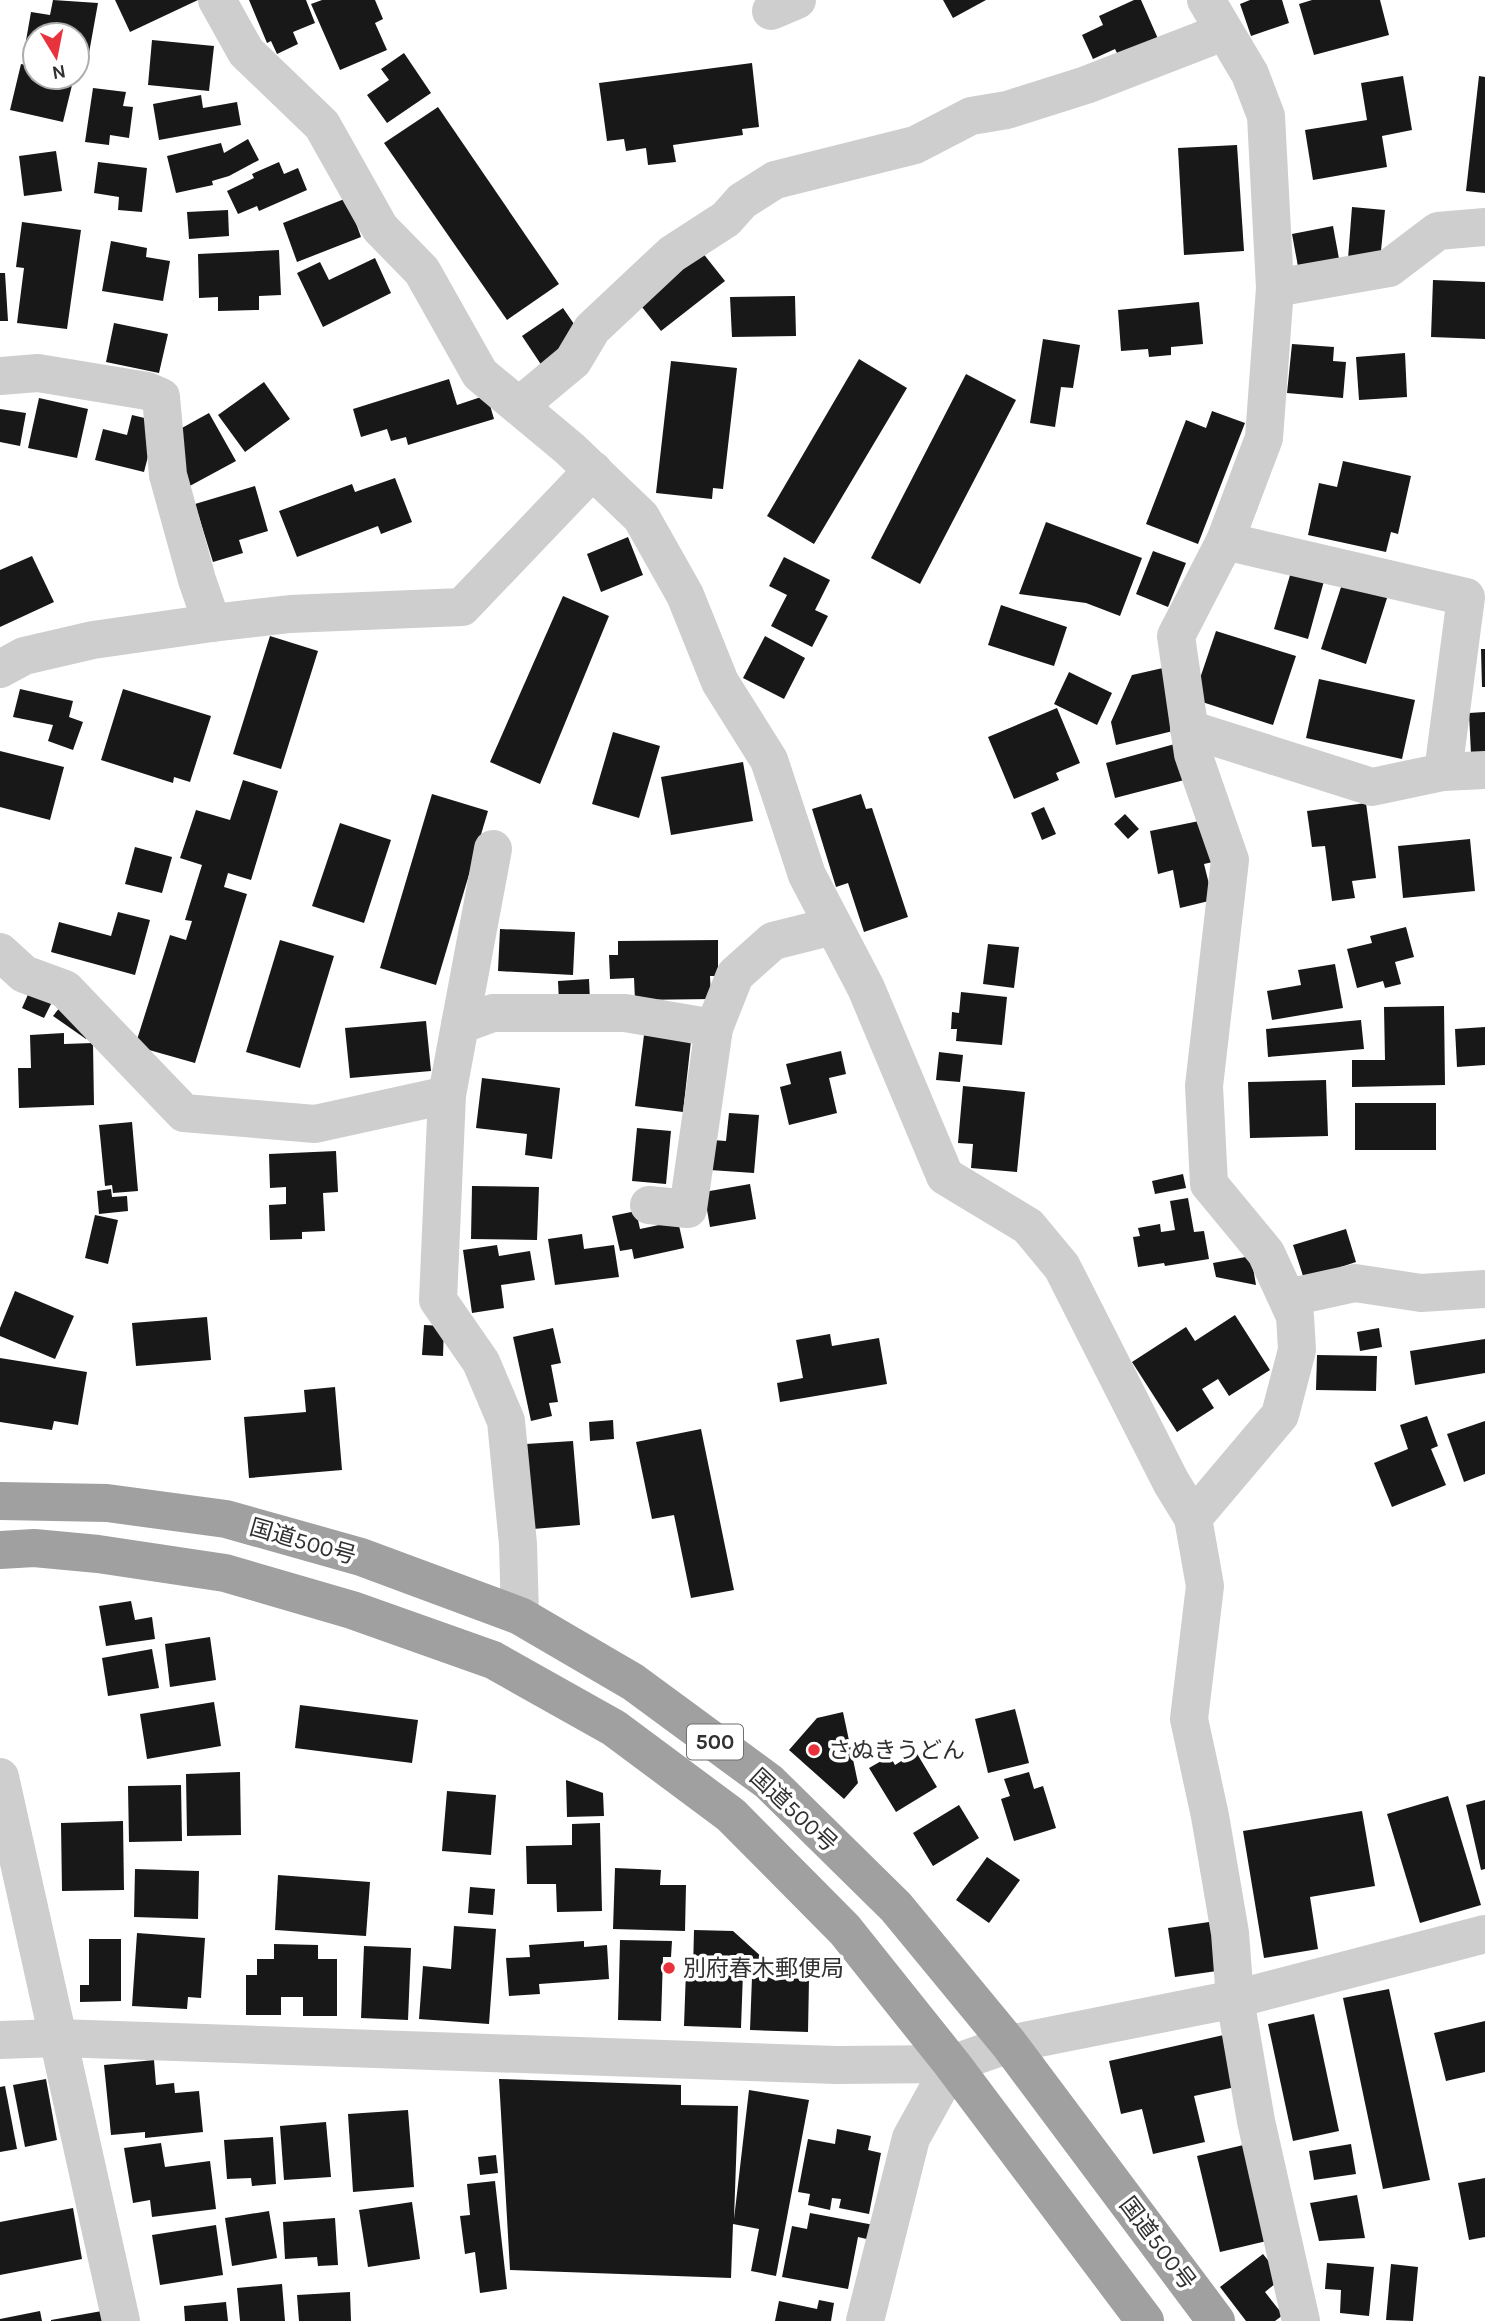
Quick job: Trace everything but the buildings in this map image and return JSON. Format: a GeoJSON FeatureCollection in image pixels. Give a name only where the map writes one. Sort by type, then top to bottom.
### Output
{"type":"FeatureCollection","features":[{"type":"Feature","properties":{"kind":"highway","name":"国道500号"},"geometry":{"type":"LineString","coordinates":[[0,1501],[107,1503],[226,1519],[361,1557],[520,1616],[633,1682],[769,1782],[896,1908],[1009,2044],[1216,2321]]}},
{"type":"Feature","properties":{"kind":"highway","name":"国道500号"},"geometry":{"type":"LineString","coordinates":[[0,1550],[34,1548],[98,1554],[225,1573],[352,1610],[493,1660],[614,1728],[732,1815],[845,1930],[952,2064],[1145,2321]]}},
{"type":"Feature","properties":{"kind":"street"},"geometry":{"type":"LineString","coordinates":[[218,0],[246,51],[322,125],[380,228],[422,271],[480,374],[593,470],[641,517],[685,595],[720,682],[769,760],[807,875],[866,988],[945,1176],[1028,1226],[1062,1267],[1171,1482],[1193,1518],[1205,1586],[1189,1719],[1210,1816],[1230,1933],[1234,1999],[1256,2121],[1301,2321]]}},
{"type":"Feature","properties":{"kind":"street"},"geometry":{"type":"LineString","coordinates":[[519,406],[573,361],[593,329],[672,254],[726,219],[742,201],[775,180],[854,158],[915,145],[971,116],[1007,110],[1086,85],[1215,16],[1250,74],[1266,116],[1275,288],[1264,438],[1225,541],[1176,636],[1193,754],[1230,860],[1204,1086],[1209,1184],[1266,1253],[1295,1316],[1297,1350],[1280,1415],[1193,1518]]}},
{"type":"Feature","properties":{"kind":"street"},"geometry":{"type":"LineString","coordinates":[[1275,288],[1389,268],[1438,231],[1485,228]]}},
{"type":"Feature","properties":{"kind":"street"},"geometry":{"type":"LineString","coordinates":[[0,376],[38,373],[146,391],[161,397],[168,475],[197,580],[212,623]]}},
{"type":"Feature","properties":{"kind":"street"},"geometry":{"type":"LineString","coordinates":[[0,669],[24,656],[93,640],[212,623],[290,614],[462,607],[593,470]]}},
{"type":"Feature","properties":{"kind":"street"},"geometry":{"type":"LineString","coordinates":[[1225,541],[1466,597],[1443,772]]}},
{"type":"Feature","properties":{"kind":"street"},"geometry":{"type":"LineString","coordinates":[[1189,729],[1372,787],[1443,772],[1485,770]]}},
{"type":"Feature","properties":{"kind":"street"},"geometry":{"type":"LineString","coordinates":[[493,849],[447,1095],[438,1300],[481,1362],[506,1421],[518,1544],[520,1616]]}},
{"type":"Feature","properties":{"kind":"street"},"geometry":{"type":"LineString","coordinates":[[649,1205],[688,1209],[714,1028],[735,975],[773,941],[833,926]]}},
{"type":"Feature","properties":{"kind":"street"},"geometry":{"type":"LineString","coordinates":[[0,952],[24,974],[65,989],[184,1113],[315,1124],[447,1095]]}},
{"type":"Feature","properties":{"kind":"street"},"geometry":{"type":"LineString","coordinates":[[460,1025],[493,1013],[625,1013],[714,1028]]}},
{"type":"Feature","properties":{"kind":"street"},"geometry":{"type":"LineString","coordinates":[[1287,1298],[1355,1283],[1421,1293],[1485,1289]]}},
{"type":"Feature","properties":{"kind":"street"},"geometry":{"type":"LineString","coordinates":[[0,1777],[121,2321]]}},
{"type":"Feature","properties":{"kind":"street"},"geometry":{"type":"LineString","coordinates":[[0,2040],[58,2038],[837,2064],[952,2064],[1009,2044],[1234,1999],[1485,1934]]}},
{"type":"Feature","properties":{"kind":"street"},"geometry":{"type":"LineString","coordinates":[[865,2321],[911,2138],[952,2064]]}},
{"type":"Feature","properties":{"kind":"place","name":"さぬきうどん"},"geometry":{"type":"Point","coordinates":[814,1750]}},
{"type":"Feature","properties":{"kind":"place","name":"別府春木郵便局"},"geometry":{"type":"Point","coordinates":[669,1968]}}]}
